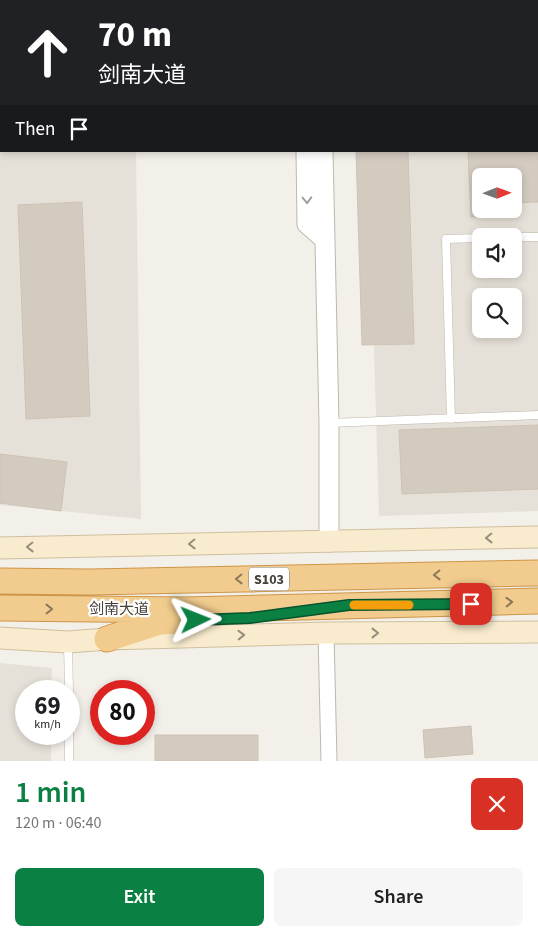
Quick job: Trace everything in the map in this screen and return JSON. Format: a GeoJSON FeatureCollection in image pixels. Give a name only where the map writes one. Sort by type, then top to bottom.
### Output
{"type":"FeatureCollection","features":[{"type":"Feature","properties":{"kind":"highway","name":"剑南大道"},"geometry":{"type":"LineString","coordinates":[[0,581],[90,582],[538,573]]}},
{"type":"Feature","properties":{"kind":"highway","name":"剑南大道"},"geometry":{"type":"LineString","coordinates":[[0,608],[184,610],[538,601]]}},
{"type":"Feature","properties":{"kind":"highway"},"geometry":{"type":"LineString","coordinates":[[107,639],[159,622],[250,618],[349,605]]}},
{"type":"Feature","properties":{"kind":"main road"},"geometry":{"type":"LineString","coordinates":[[0,548],[538,537]]}},
{"type":"Feature","properties":{"kind":"main road"},"geometry":{"type":"LineString","coordinates":[[0,638],[68,642],[107,639],[326,633],[538,632]]}},
{"type":"Feature","properties":{"kind":"street"},"geometry":{"type":"LineString","coordinates":[[306,152],[307,224],[325,240]]}},
{"type":"Feature","properties":{"kind":"street"},"geometry":{"type":"LineString","coordinates":[[323,152],[329,423],[329,542]]}},
{"type":"Feature","properties":{"kind":"street"},"geometry":{"type":"LineString","coordinates":[[326,633],[329,761]]}},
{"type":"Feature","properties":{"kind":"lane"},"geometry":{"type":"LineString","coordinates":[[522,238],[538,237]]}},
{"type":"Feature","properties":{"kind":"lane"},"geometry":{"type":"LineString","coordinates":[[451,420],[446,239],[472,238]]}},
{"type":"Feature","properties":{"kind":"lane"},"geometry":{"type":"LineString","coordinates":[[329,423],[538,416]]}},
{"type":"Feature","properties":{"kind":"lane"},"geometry":{"type":"LineString","coordinates":[[68,642],[68,680]]}},
{"type":"Feature","properties":{"kind":"lane"},"geometry":{"type":"LineString","coordinates":[[69,745],[69,761]]}},
{"type":"Feature","properties":{"kind":"shaded area"},"geometry":{"type":"Polygon","coordinates":[[[0,152],[136,152],[141,519],[0,505],[0,152]]]}},
{"type":"Feature","properties":{"kind":"shaded area"},"geometry":{"type":"Polygon","coordinates":[[[368,152],[538,152],[538,511],[379,516],[368,152]]]}},
{"type":"Feature","properties":{"kind":"shaded area"},"geometry":{"type":"Polygon","coordinates":[[[0,663],[52,668],[51,680],[15,680],[15,745],[51,745],[51,761],[0,761],[0,663]]]}},
{"type":"Feature","properties":{"kind":"building"},"geometry":{"type":"Polygon","coordinates":[[[356,152],[408,152],[414,344],[362,345],[356,152]]]}},
{"type":"Feature","properties":{"kind":"building"},"geometry":{"type":"Polygon","coordinates":[[[468,152],[538,152],[538,202],[522,203],[522,168],[472,168],[472,217],[468,152]]]}},
{"type":"Feature","properties":{"kind":"building"},"geometry":{"type":"Polygon","coordinates":[[[82,202],[90,416],[26,419],[18,205],[82,202]]]}},
{"type":"Feature","properties":{"kind":"building"},"geometry":{"type":"Polygon","coordinates":[[[538,425],[538,489],[402,494],[399,430],[538,425]]]}},
{"type":"Feature","properties":{"kind":"building"},"geometry":{"type":"Polygon","coordinates":[[[0,454],[67,462],[61,511],[0,503],[0,454]]]}},
{"type":"Feature","properties":{"kind":"building"},"geometry":{"type":"Polygon","coordinates":[[[471,726],[473,754],[425,758],[423,730],[471,726]]]}},
{"type":"Feature","properties":{"kind":"building"},"geometry":{"type":"Polygon","coordinates":[[[155,735],[258,735],[258,761],[155,761],[155,735]]]}},
{"type":"Feature","properties":{"kind":"slow traffic"},"geometry":{"type":"LineString","coordinates":[[354,605],[409,605]]}},
{"type":"Feature","properties":{"kind":"route"},"geometry":{"type":"LineString","coordinates":[[196,620],[250,618],[349,605],[471,604]]}}]}
